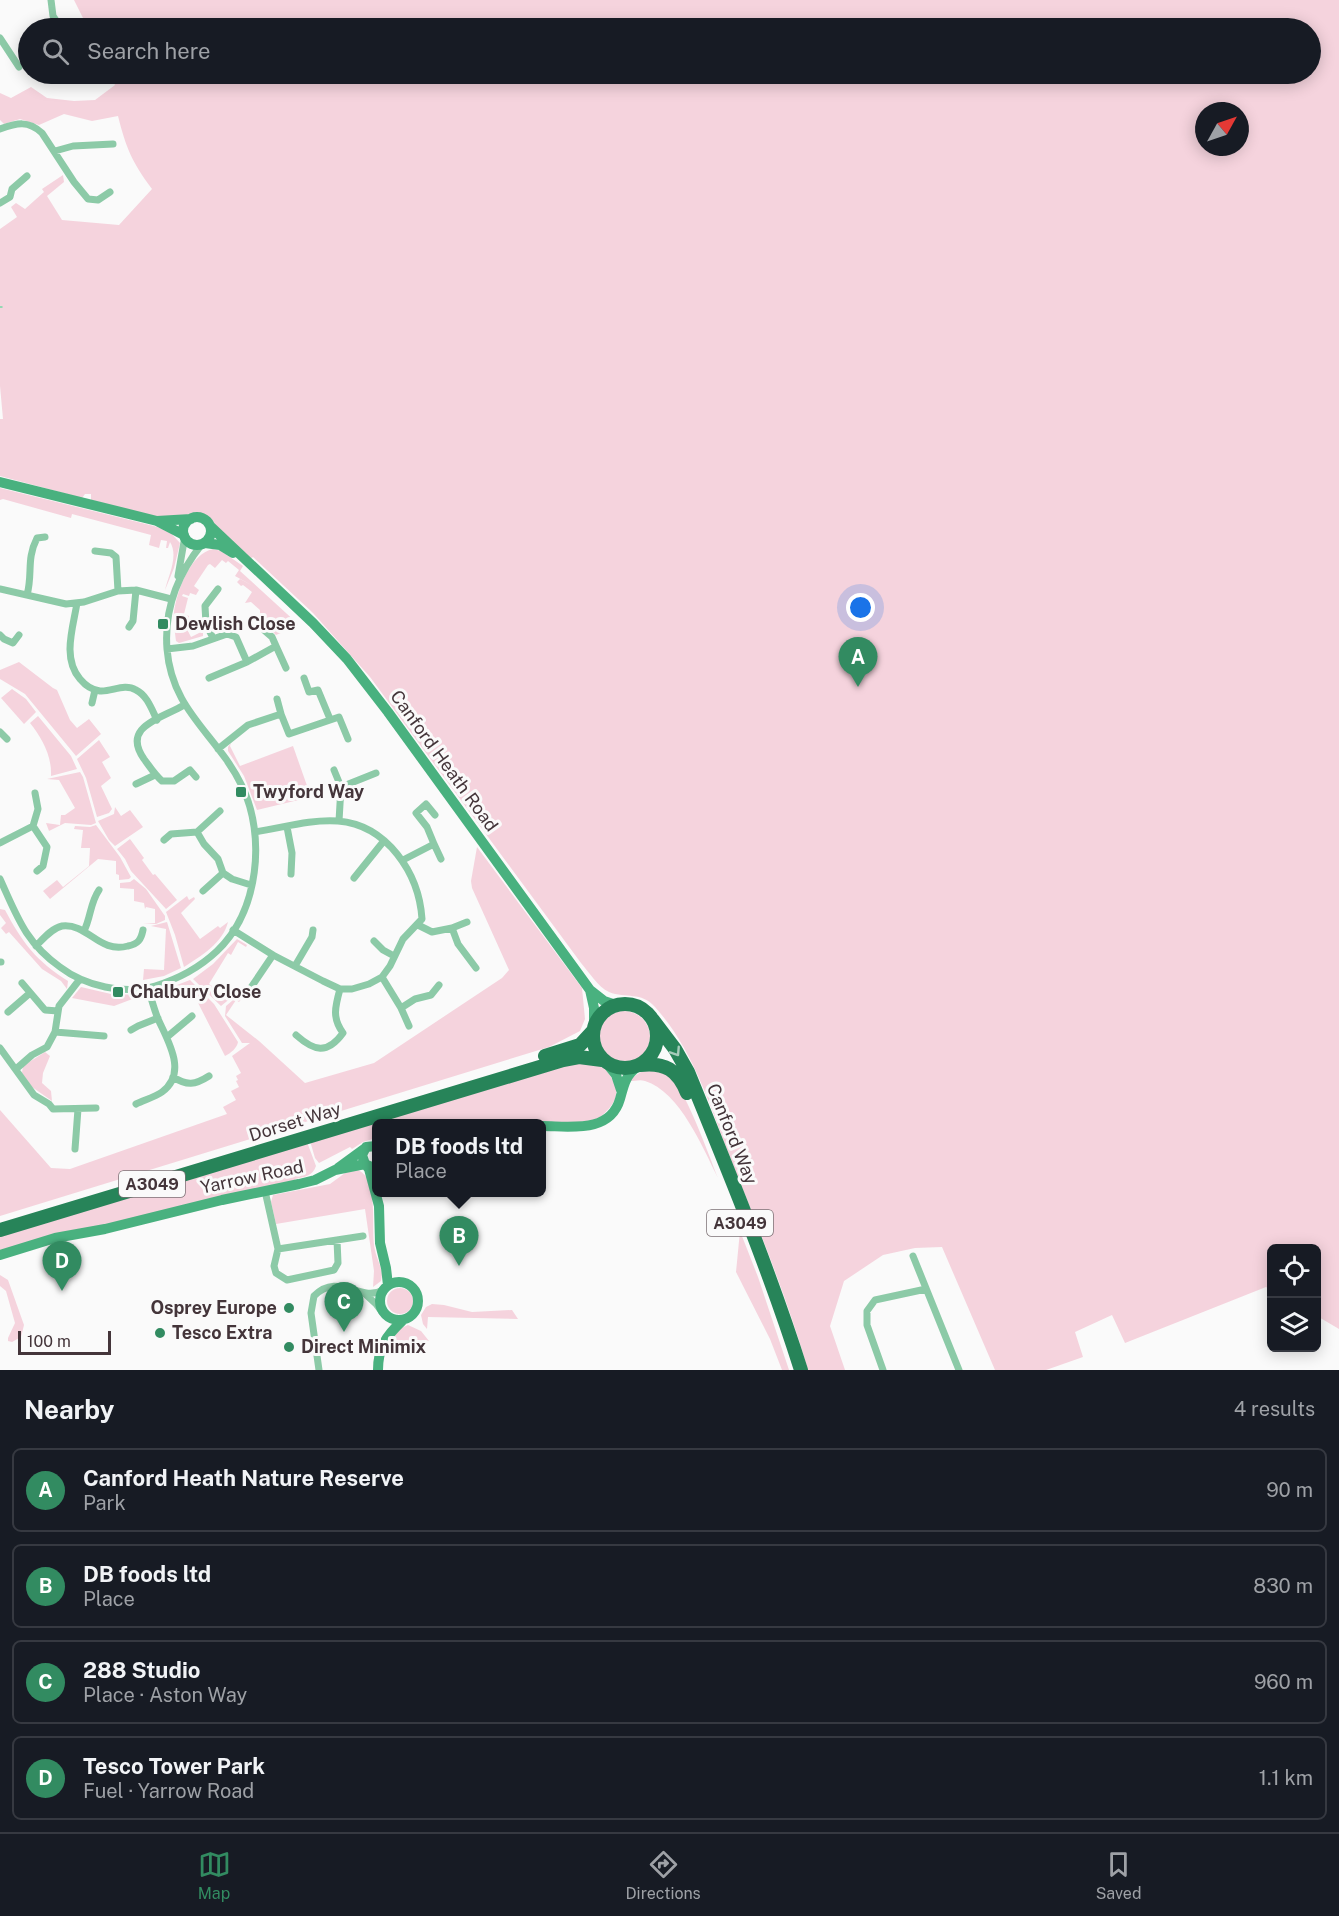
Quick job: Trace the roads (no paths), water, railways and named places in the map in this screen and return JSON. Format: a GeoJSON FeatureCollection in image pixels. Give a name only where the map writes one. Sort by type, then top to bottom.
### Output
{"type":"FeatureCollection","features":[{"type":"Feature","properties":{"kind":"highway","name":"A3049"},"geometry":{"type":"LineString","coordinates":[[593,1029],[602,1013],[616,1005],[637,1006],[653,1020]]}},
{"type":"Feature","properties":{"kind":"highway"},"geometry":{"type":"LineString","coordinates":[[639,1066],[650,1057],[656,1045],[657,1032],[653,1020]]}},
{"type":"Feature","properties":{"kind":"highway","name":"Canford Way"},"geometry":{"type":"LineString","coordinates":[[653,1020],[675,1050],[687,1072],[749,1223],[801,1370]]}},
{"type":"Feature","properties":{"kind":"highway"},"geometry":{"type":"LineString","coordinates":[[593,1029],[592,1042],[605,1062]]}},
{"type":"Feature","properties":{"kind":"highway","name":"Dorset Way"},"geometry":{"type":"LineString","coordinates":[[0,1220],[572,1048],[580,1045],[593,1029]]}},
{"type":"Feature","properties":{"kind":"highway","name":"Dorset Way"},"geometry":{"type":"LineString","coordinates":[[0,1230],[564,1060],[579,1057],[605,1062]]}},
{"type":"Feature","properties":{"kind":"highway","name":"A3049"},"geometry":{"type":"LineString","coordinates":[[605,1062],[623,1069],[639,1066]]}},
{"type":"Feature","properties":{"kind":"highway","name":"Canford Way"},"geometry":{"type":"LineString","coordinates":[[639,1066],[656,1063],[680,1078],[748,1242],[792,1370]]}},
{"type":"Feature","properties":{"kind":"main road"},"geometry":{"type":"LineString","coordinates":[[0,482],[157,520],[200,518],[210,526],[211,534],[203,543],[193,544],[184,535],[157,520]]}},
{"type":"Feature","properties":{"kind":"main road"},"geometry":{"type":"LineString","coordinates":[[184,535],[184,529],[191,519]]}},
{"type":"Feature","properties":{"kind":"main road","name":"Canford Heath Road"},"geometry":{"type":"LineString","coordinates":[[210,526],[313,623],[347,659],[590,990],[604,1001],[616,1005]]}},
{"type":"Feature","properties":{"kind":"main road","name":"Canford Heath Road"},"geometry":{"type":"LineString","coordinates":[[203,543],[225,548],[253,567]]}},
{"type":"Feature","properties":{"kind":"main road","name":"Canford Heath Road"},"geometry":{"type":"LineString","coordinates":[[590,990],[594,1008],[593,1029]]}},
{"type":"Feature","properties":{"kind":"main road"},"geometry":{"type":"LineString","coordinates":[[546,1126],[594,1126],[614,1111],[621,1098],[621,1090],[616,1075],[605,1062]]}},
{"type":"Feature","properties":{"kind":"main road"},"geometry":{"type":"LineString","coordinates":[[621,1090],[630,1072],[639,1066]]}},
{"type":"Feature","properties":{"kind":"main road"},"geometry":{"type":"LineString","coordinates":[[372,1147],[362,1155],[369,1165],[372,1180]]}},
{"type":"Feature","properties":{"kind":"main road","name":"Yarrow Road"},"geometry":{"type":"LineString","coordinates":[[0,1255],[56,1238],[315,1180],[372,1147]]}},
{"type":"Feature","properties":{"kind":"main road","name":"Yarrow Road"},"geometry":{"type":"LineString","coordinates":[[335,1170],[369,1165]]}},
{"type":"Feature","properties":{"kind":"main road"},"geometry":{"type":"LineString","coordinates":[[377,1197],[379,1206]]}},
{"type":"Feature","properties":{"kind":"main road"},"geometry":{"type":"LineString","coordinates":[[378,1370],[378,1355],[387,1334],[388,1322],[380,1299],[386,1287],[385,1261],[380,1244],[380,1197]]}},
{"type":"Feature","properties":{"kind":"main road"},"geometry":{"type":"LineString","coordinates":[[385,1261],[415,1290],[418,1305],[412,1316],[387,1334]]}},
{"type":"Feature","properties":{"kind":"main road"},"geometry":{"type":"LineString","coordinates":[[386,1287],[396,1282],[406,1283]]}},
{"type":"Feature","properties":{"kind":"main road"},"geometry":{"type":"LineString","coordinates":[[384,1314],[392,1320],[402,1321]]}},
{"type":"Feature","properties":{"kind":"street"},"geometry":{"type":"LineString","coordinates":[[51,0],[54,18]]}},
{"type":"Feature","properties":{"kind":"street"},"geometry":{"type":"LineString","coordinates":[[0,38],[18,65]]}},
{"type":"Feature","properties":{"kind":"street"},"geometry":{"type":"LineString","coordinates":[[6,64],[14,59]]}},
{"type":"Feature","properties":{"kind":"street"},"geometry":{"type":"LineString","coordinates":[[0,129],[19,122],[35,127],[55,151],[88,199],[98,200],[110,192]]}},
{"type":"Feature","properties":{"kind":"street"},"geometry":{"type":"LineString","coordinates":[[55,151],[73,146],[113,144]]}},
{"type":"Feature","properties":{"kind":"street"},"geometry":{"type":"LineString","coordinates":[[104,145],[105,154]]}},
{"type":"Feature","properties":{"kind":"street"},"geometry":{"type":"LineString","coordinates":[[0,203],[10,197],[12,189],[27,176]]}},
{"type":"Feature","properties":{"kind":"street"},"geometry":{"type":"LineString","coordinates":[[0,879],[6,902],[36,946],[59,967],[80,979],[112,988],[148,987],[168,982],[200,965],[219,950],[240,918],[251,885],[256,848],[250,808],[230,763],[184,705],[172,677],[167,649],[166,624],[178,579],[184,535]]}},
{"type":"Feature","properties":{"kind":"street"},"geometry":{"type":"LineString","coordinates":[[27,595],[30,583],[29,561],[38,536]]}},
{"type":"Feature","properties":{"kind":"street"},"geometry":{"type":"LineString","coordinates":[[178,579],[203,543]]}},
{"type":"Feature","properties":{"kind":"street"},"geometry":{"type":"LineString","coordinates":[[95,551],[111,553],[116,557],[118,591]]}},
{"type":"Feature","properties":{"kind":"street"},"geometry":{"type":"LineString","coordinates":[[213,638],[206,624],[205,606],[218,589]]}},
{"type":"Feature","properties":{"kind":"street"},"geometry":{"type":"LineString","coordinates":[[1,592],[27,595],[51,602],[78,603],[118,591],[136,590],[171,599]]}},
{"type":"Feature","properties":{"kind":"street"},"geometry":{"type":"LineString","coordinates":[[129,627],[132,621],[136,590]]}},
{"type":"Feature","properties":{"kind":"street"},"geometry":{"type":"LineString","coordinates":[[78,603],[70,643],[71,662],[82,682],[95,690],[111,690],[118,687],[136,690],[148,703],[157,720]]}},
{"type":"Feature","properties":{"kind":"street"},"geometry":{"type":"LineString","coordinates":[[264,630],[272,637],[286,668]]}},
{"type":"Feature","properties":{"kind":"street"},"geometry":{"type":"LineString","coordinates":[[167,649],[193,646],[227,634],[236,637],[247,662]]}},
{"type":"Feature","properties":{"kind":"street"},"geometry":{"type":"LineString","coordinates":[[0,635],[14,642]]}},
{"type":"Feature","properties":{"kind":"street"},"geometry":{"type":"LineString","coordinates":[[16,651],[14,642],[19,635]]}},
{"type":"Feature","properties":{"kind":"street"},"geometry":{"type":"LineString","coordinates":[[209,678],[247,662],[276,646]]}},
{"type":"Feature","properties":{"kind":"street"},"geometry":{"type":"LineString","coordinates":[[304,678],[309,692],[318,690],[330,719]]}},
{"type":"Feature","properties":{"kind":"street"},"geometry":{"type":"LineString","coordinates":[[92,703],[95,690]]}},
{"type":"Feature","properties":{"kind":"street"},"geometry":{"type":"LineString","coordinates":[[277,699],[290,738],[339,717],[348,739]]}},
{"type":"Feature","properties":{"kind":"street"},"geometry":{"type":"LineString","coordinates":[[184,705],[141,729],[136,741],[138,750],[155,775],[168,783],[190,770]]}},
{"type":"Feature","properties":{"kind":"street"},"geometry":{"type":"LineString","coordinates":[[218,749],[248,725],[281,714]]}},
{"type":"Feature","properties":{"kind":"street"},"geometry":{"type":"LineString","coordinates":[[0,732],[7,738]]}},
{"type":"Feature","properties":{"kind":"street"},"geometry":{"type":"LineString","coordinates":[[184,763],[196,777]]}},
{"type":"Feature","properties":{"kind":"street"},"geometry":{"type":"LineString","coordinates":[[341,787],[373,774],[366,767]]}},
{"type":"Feature","properties":{"kind":"street"},"geometry":{"type":"LineString","coordinates":[[334,770],[341,787],[339,821]]}},
{"type":"Feature","properties":{"kind":"street"},"geometry":{"type":"LineString","coordinates":[[136,784],[155,775]]}},
{"type":"Feature","properties":{"kind":"street"},"geometry":{"type":"LineString","coordinates":[[0,843],[33,826],[38,809],[35,793]]}},
{"type":"Feature","properties":{"kind":"street"},"geometry":{"type":"LineString","coordinates":[[435,815],[426,804],[416,813],[427,827],[441,859]]}},
{"type":"Feature","properties":{"kind":"street"},"geometry":{"type":"LineString","coordinates":[[164,840],[171,834],[197,832],[220,811]]}},
{"type":"Feature","properties":{"kind":"street"},"geometry":{"type":"LineString","coordinates":[[233,930],[273,955],[340,989],[352,989],[382,977],[403,939],[422,919],[420,899],[403,860],[364,829],[339,821],[314,822],[255,832]]}},
{"type":"Feature","properties":{"kind":"street"},"geometry":{"type":"LineString","coordinates":[[33,826],[47,847],[43,866],[37,871]]}},
{"type":"Feature","properties":{"kind":"street"},"geometry":{"type":"LineString","coordinates":[[287,827],[292,853],[291,874]]}},
{"type":"Feature","properties":{"kind":"street"},"geometry":{"type":"LineString","coordinates":[[197,832],[204,844],[219,859],[223,873],[232,879],[251,885]]}},
{"type":"Feature","properties":{"kind":"street"},"geometry":{"type":"LineString","coordinates":[[354,878],[383,842]]}},
{"type":"Feature","properties":{"kind":"street"},"geometry":{"type":"LineString","coordinates":[[403,860],[434,844]]}},
{"type":"Feature","properties":{"kind":"street"},"geometry":{"type":"LineString","coordinates":[[203,891],[223,873]]}},
{"type":"Feature","properties":{"kind":"street"},"geometry":{"type":"LineString","coordinates":[[84,931],[92,913],[93,899],[99,890]]}},
{"type":"Feature","properties":{"kind":"street"},"geometry":{"type":"LineString","coordinates":[[418,925],[432,932],[467,922]]}},
{"type":"Feature","properties":{"kind":"street"},"geometry":{"type":"LineString","coordinates":[[36,946],[61,926],[84,931],[97,942],[117,948],[136,944],[142,938],[143,930]]}},
{"type":"Feature","properties":{"kind":"street"},"geometry":{"type":"LineString","coordinates":[[452,928],[458,944],[474,965]]}},
{"type":"Feature","properties":{"kind":"street"},"geometry":{"type":"LineString","coordinates":[[296,966],[312,937],[313,930]]}},
{"type":"Feature","properties":{"kind":"street"},"geometry":{"type":"LineString","coordinates":[[374,941],[394,956]]}},
{"type":"Feature","properties":{"kind":"street"},"geometry":{"type":"LineString","coordinates":[[250,989],[273,955]]}},
{"type":"Feature","properties":{"kind":"street"},"geometry":{"type":"LineString","coordinates":[[382,977],[409,1026]]}},
{"type":"Feature","properties":{"kind":"street"},"geometry":{"type":"LineString","coordinates":[[16,1069],[32,1055],[47,1047],[55,1032],[59,1006],[80,979]]}},
{"type":"Feature","properties":{"kind":"street"},"geometry":{"type":"LineString","coordinates":[[22,984],[45,1010],[57,1011]]}},
{"type":"Feature","properties":{"kind":"street"},"geometry":{"type":"LineString","coordinates":[[401,1008],[415,999],[431,994],[439,985]]}},
{"type":"Feature","properties":{"kind":"street"},"geometry":{"type":"LineString","coordinates":[[136,1104],[162,1092],[173,1077],[174,1057],[148,987]]}},
{"type":"Feature","properties":{"kind":"street"},"geometry":{"type":"LineString","coordinates":[[340,989],[334,1010],[335,1019],[343,1033],[350,1039]]}},
{"type":"Feature","properties":{"kind":"street"},"geometry":{"type":"LineString","coordinates":[[8,1011],[30,993]]}},
{"type":"Feature","properties":{"kind":"street"},"geometry":{"type":"LineString","coordinates":[[167,1037],[192,1016]]}},
{"type":"Feature","properties":{"kind":"street"},"geometry":{"type":"LineString","coordinates":[[131,1030],[158,1018]]}},
{"type":"Feature","properties":{"kind":"street"},"geometry":{"type":"LineString","coordinates":[[95,1035],[96,1025]]}},
{"type":"Feature","properties":{"kind":"street"},"geometry":{"type":"LineString","coordinates":[[55,1032],[104,1036]]}},
{"type":"Feature","properties":{"kind":"street"},"geometry":{"type":"LineString","coordinates":[[296,1035],[308,1045],[323,1048],[338,1041],[343,1033]]}},
{"type":"Feature","properties":{"kind":"street"},"geometry":{"type":"LineString","coordinates":[[0,1048],[34,1095],[53,1109],[96,1108]]}},
{"type":"Feature","properties":{"kind":"street"},"geometry":{"type":"LineString","coordinates":[[173,1077],[183,1083],[201,1081],[209,1076]]}},
{"type":"Feature","properties":{"kind":"street"},"geometry":{"type":"LineString","coordinates":[[201,1081],[205,1089]]}},
{"type":"Feature","properties":{"kind":"street"},"geometry":{"type":"LineString","coordinates":[[75,1149],[78,1109]]}},
{"type":"Feature","properties":{"kind":"street"},"geometry":{"type":"LineString","coordinates":[[67,1140],[76,1140]]}},
{"type":"Feature","properties":{"kind":"street"},"geometry":{"type":"LineString","coordinates":[[265,1191],[278,1249],[274,1266],[276,1273],[287,1280],[334,1270],[338,1263],[337,1240]]}},
{"type":"Feature","properties":{"kind":"street"},"geometry":{"type":"LineString","coordinates":[[278,1249],[363,1236]]}},
{"type":"Feature","properties":{"kind":"street"},"geometry":{"type":"LineString","coordinates":[[913,1256],[959,1370]]}},
{"type":"Feature","properties":{"kind":"street"},"geometry":{"type":"LineString","coordinates":[[319,1370],[311,1312],[314,1296],[328,1287],[339,1285],[362,1292],[378,1293],[386,1287]]}},
{"type":"Feature","properties":{"kind":"street"},"geometry":{"type":"LineString","coordinates":[[883,1370],[867,1325],[867,1311],[875,1300],[926,1289]]}},
{"type":"Feature","properties":{"kind":"street"},"geometry":{"type":"LineString","coordinates":[[362,1292],[384,1314]]}},
{"type":"Feature","properties":{"kind":"place","name":"Dewlish Close"},"geometry":{"type":"Point","coordinates":[163,624]}},
{"type":"Feature","properties":{"kind":"place","name":"Canford Heath Nature Reserve"},"geometry":{"type":"Point","coordinates":[858,687]}},
{"type":"Feature","properties":{"kind":"place","name":"Twyford Way"},"geometry":{"type":"Point","coordinates":[241,792]}},
{"type":"Feature","properties":{"kind":"place","name":"Chalbury Close"},"geometry":{"type":"Point","coordinates":[118,992]}},
{"type":"Feature","properties":{"kind":"place","name":"DB foods ltd"},"geometry":{"type":"Point","coordinates":[459,1266]}},
{"type":"Feature","properties":{"kind":"place","name":"Tesco Tower Park"},"geometry":{"type":"Point","coordinates":[62,1291]}},
{"type":"Feature","properties":{"kind":"place","name":"Osprey Europe"},"geometry":{"type":"Point","coordinates":[289,1308]}},
{"type":"Feature","properties":{"kind":"place","name":"288 Studio"},"geometry":{"type":"Point","coordinates":[344,1332]}},
{"type":"Feature","properties":{"kind":"place","name":"Tesco Extra"},"geometry":{"type":"Point","coordinates":[160,1333]}},
{"type":"Feature","properties":{"kind":"place","name":"Direct Minimix"},"geometry":{"type":"Point","coordinates":[289,1347]}}]}
